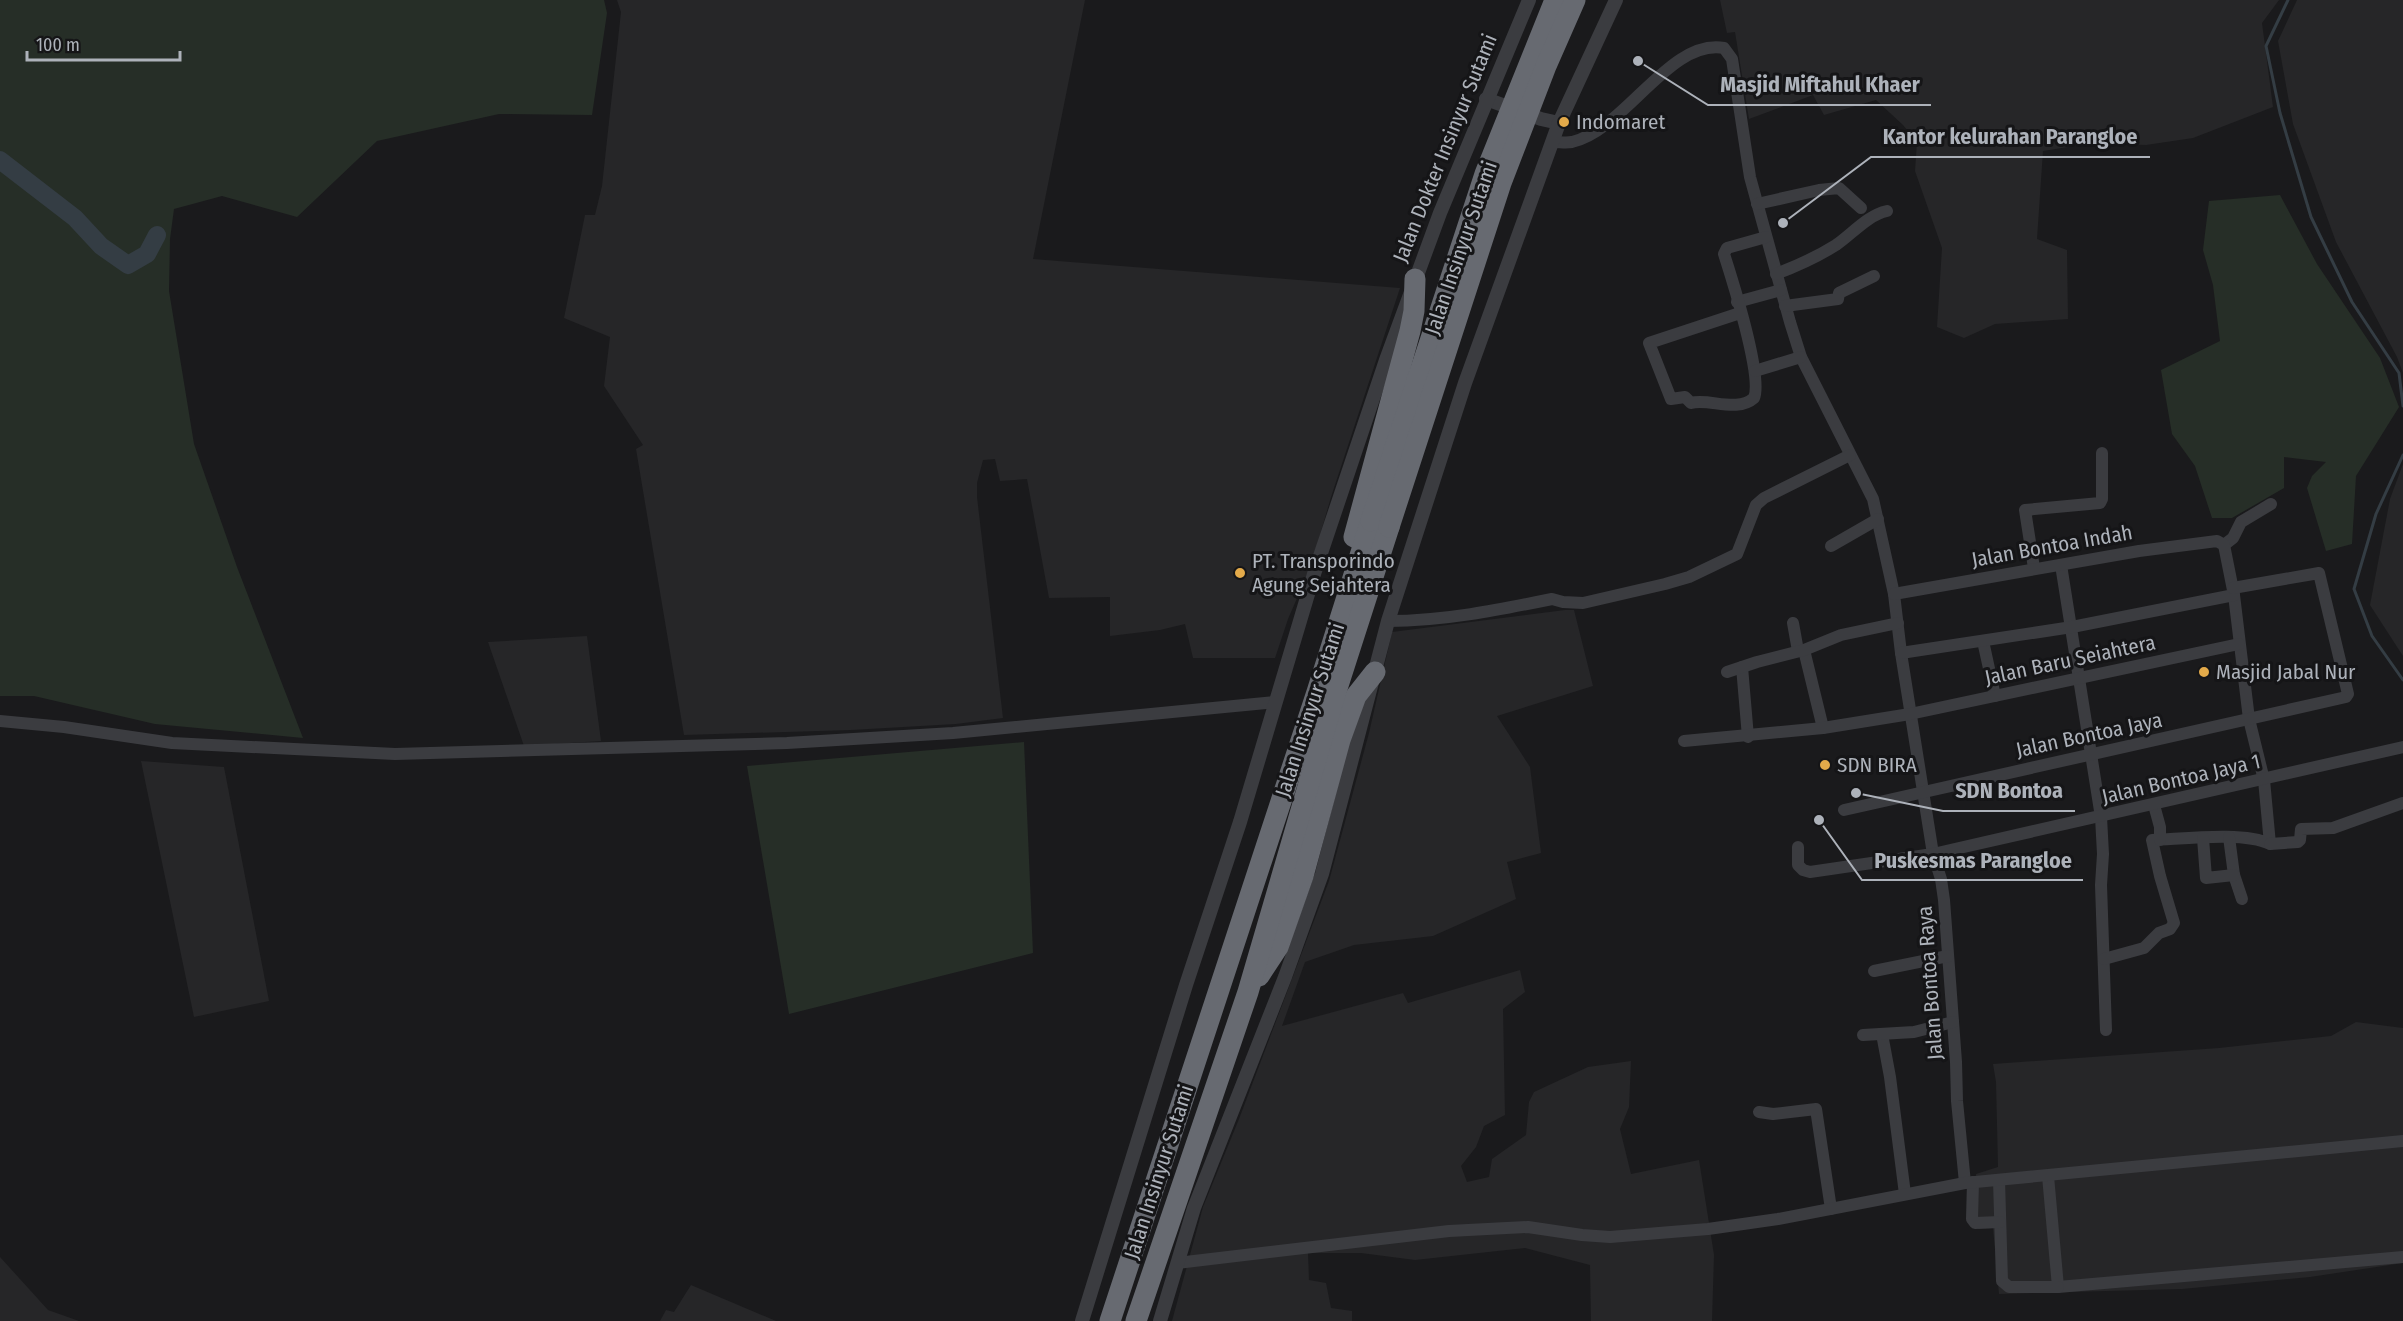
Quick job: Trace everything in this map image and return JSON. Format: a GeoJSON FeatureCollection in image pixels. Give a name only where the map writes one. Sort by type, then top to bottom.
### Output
{"type":"FeatureCollection","features":[{"type":"Feature","properties":{"kind":"highway","name":"Jalan Insinyur Sutami"},"geometry":{"type":"LineString","coordinates":[[1136,1321],[1248,992],[1333,701],[1380,524],[1485,174],[1555,0]]}},
{"type":"Feature","properties":{"kind":"highway","name":"Jalan Insinyur Sutami"},"geometry":{"type":"LineString","coordinates":[[1110,1321],[1341,614],[1380,524],[1501,183],[1546,66],[1575,0]]}},
{"type":"Feature","properties":{"kind":"highway"},"geometry":{"type":"LineString","coordinates":[[1341,614],[1346,568],[1413,320],[1415,279]]}},
{"type":"Feature","properties":{"kind":"highway"},"geometry":{"type":"LineString","coordinates":[[1248,992],[1278,947],[1303,876],[1340,740],[1356,696],[1376,672]]}},
{"type":"Feature","properties":{"kind":"street","name":"Jalan Dokter Insinyur Sutami"},"geometry":{"type":"LineString","coordinates":[[1082,1321],[1186,985],[1240,822],[1317,564],[1415,279],[1486,99],[1529,0]]}},
{"type":"Feature","properties":{"kind":"street"},"geometry":{"type":"LineString","coordinates":[[1160,1321],[1194,1208],[1281,988],[1322,874],[1388,621],[1465,383],[1559,123],[1616,0]]}},
{"type":"Feature","properties":{"kind":"street","name":"Jalan Bontoa Raya"},"geometry":{"type":"LineString","coordinates":[[1554,142],[1574,141],[1606,124],[1680,60],[1704,47],[1724,48],[1732,59],[1750,177],[1801,357],[1873,499],[1878,519],[1894,594],[1910,714],[1933,854],[1941,879],[1957,1101],[1972,1219],[1975,1223],[2000,1222]]}},
{"type":"Feature","properties":{"kind":"street"},"geometry":{"type":"LineString","coordinates":[[1486,99],[1541,119],[1559,123]]}},
{"type":"Feature","properties":{"kind":"street"},"geometry":{"type":"LineString","coordinates":[[1757,204],[1819,190],[1839,188],[1854,199],[1861,208]]}},
{"type":"Feature","properties":{"kind":"street"},"geometry":{"type":"LineString","coordinates":[[1776,274],[1823,253],[1878,214],[1887,211]]}},
{"type":"Feature","properties":{"kind":"street"},"geometry":{"type":"LineString","coordinates":[[1766,237],[1724,250],[1739,307],[1755,371],[1756,395],[1752,401],[1718,405],[1691,402],[1687,397],[1671,399],[1649,343],[1739,307],[1781,290]]}},
{"type":"Feature","properties":{"kind":"street"},"geometry":{"type":"LineString","coordinates":[[1785,306],[1838,299],[1839,293],[1874,276]]}},
{"type":"Feature","properties":{"kind":"street"},"geometry":{"type":"LineString","coordinates":[[1755,371],[1801,357]]}},
{"type":"Feature","properties":{"kind":"street"},"geometry":{"type":"LineString","coordinates":[[2034,568],[2025,510],[2100,503],[2102,499],[2102,453]]}},
{"type":"Feature","properties":{"kind":"street"},"geometry":{"type":"LineString","coordinates":[[1388,621],[1428,620],[1478,614],[1552,599],[1583,603],[1689,577],[1737,554],[1752,511],[1764,498],[1850,454]]}},
{"type":"Feature","properties":{"kind":"street"},"geometry":{"type":"LineString","coordinates":[[2270,844],[2264,780],[2249,719],[2233,592],[2221,543],[2234,538],[2241,522],[2271,504]]}},
{"type":"Feature","properties":{"kind":"street"},"geometry":{"type":"LineString","coordinates":[[1831,546],[1878,519]]}},
{"type":"Feature","properties":{"kind":"street","name":"Jalan Bontoa Indah"},"geometry":{"type":"LineString","coordinates":[[1894,594],[2139,551],[2221,543]]}},
{"type":"Feature","properties":{"kind":"street"},"geometry":{"type":"LineString","coordinates":[[2061,565],[2101,817],[2106,1030]]}},
{"type":"Feature","properties":{"kind":"street","name":"Jalan Bontoa Jaya"},"geometry":{"type":"LineString","coordinates":[[1844,810],[2343,698],[2348,694],[2319,573],[2233,592]]}},
{"type":"Feature","properties":{"kind":"street"},"geometry":{"type":"LineString","coordinates":[[1901,653],[2072,627],[2233,592]]}},
{"type":"Feature","properties":{"kind":"street"},"geometry":{"type":"LineString","coordinates":[[1793,622],[1823,728]]}},
{"type":"Feature","properties":{"kind":"street"},"geometry":{"type":"LineString","coordinates":[[1728,672],[1801,651],[1841,635],[1898,623]]}},
{"type":"Feature","properties":{"kind":"street"},"geometry":{"type":"LineString","coordinates":[[1983,641],[1995,696]]}},
{"type":"Feature","properties":{"kind":"street","name":"Jalan Baru Seiahtera"},"geometry":{"type":"LineString","coordinates":[[1684,741],[1748,737],[1910,714],[2239,644]]}},
{"type":"Feature","properties":{"kind":"street"},"geometry":{"type":"LineString","coordinates":[[1742,667],[1748,737]]}},
{"type":"Feature","properties":{"kind":"street"},"geometry":{"type":"LineString","coordinates":[[0,722],[64,727],[172,743],[395,754],[846,739],[953,733],[1276,702]]}},
{"type":"Feature","properties":{"kind":"street","name":"Jalan Bontoa Jaya 1"},"geometry":{"type":"LineString","coordinates":[[1798,847],[1798,865],[1810,872],[1933,854],[2403,747]]}},
{"type":"Feature","properties":{"kind":"street"},"geometry":{"type":"LineString","coordinates":[[2104,958],[2144,948],[2159,933],[2170,929],[2174,923],[2152,840],[2229,837],[2270,844],[2298,842],[2301,830],[2333,828],[2403,803]]}},
{"type":"Feature","properties":{"kind":"street"},"geometry":{"type":"LineString","coordinates":[[2154,805],[2160,827],[2160,840]]}},
{"type":"Feature","properties":{"kind":"street"},"geometry":{"type":"LineString","coordinates":[[2229,837],[2234,875],[2242,898]]}},
{"type":"Feature","properties":{"kind":"street"},"geometry":{"type":"LineString","coordinates":[[2203,838],[2206,878],[2234,875]]}},
{"type":"Feature","properties":{"kind":"street"},"geometry":{"type":"LineString","coordinates":[[1874,971],[1948,956]]}},
{"type":"Feature","properties":{"kind":"street"},"geometry":{"type":"LineString","coordinates":[[1863,1035],[1914,1032],[1953,1022]]}},
{"type":"Feature","properties":{"kind":"street"},"geometry":{"type":"LineString","coordinates":[[1881,1034],[1890,1077],[1905,1194]]}},
{"type":"Feature","properties":{"kind":"street"},"geometry":{"type":"LineString","coordinates":[[1759,1112],[1773,1114],[1816,1109],[1832,1209]]}},
{"type":"Feature","properties":{"kind":"street"},"geometry":{"type":"LineString","coordinates":[[1177,1263],[1460,1231],[1528,1227],[1610,1237],[1656,1234],[1778,1219],[1969,1183],[2403,1141]]}},
{"type":"Feature","properties":{"kind":"street"},"geometry":{"type":"LineString","coordinates":[[2048,1176],[2058,1287]]}},
{"type":"Feature","properties":{"kind":"street"},"geometry":{"type":"LineString","coordinates":[[1999,1180],[2002,1281],[2009,1287],[2058,1287],[2403,1257]]}},
{"type":"Feature","properties":{"kind":"shaded area"},"geometry":{"type":"Polygon","coordinates":[[[0,0],[604,0],[607,13],[592,115],[499,114],[377,141],[297,217],[222,196],[174,209],[170,239],[169,291],[194,444],[237,567],[303,738],[155,724],[34,696],[0,696],[0,0]]]}},
{"type":"Feature","properties":{"kind":"shaded area"},"geometry":{"type":"Polygon","coordinates":[[[617,0],[1085,0],[1033,259],[1400,288],[1331,497],[1311,566],[1288,619],[1275,658],[1193,658],[1185,624],[1160,630],[1110,636],[1110,597],[1049,598],[1027,479],[1000,481],[995,459],[983,460],[977,483],[977,497],[1003,718],[956,724],[851,730],[684,735],[636,449],[643,445],[604,386],[610,337],[564,318],[585,215],[595,215],[602,186],[621,12],[617,0]]]}},
{"type":"Feature","properties":{"kind":"shaded area"},"geometry":{"type":"Polygon","coordinates":[[[1720,0],[2279,0],[2262,23],[2273,107],[2193,138],[2146,145],[2093,143],[2043,151],[2037,239],[2067,250],[2068,319],[1995,324],[1964,338],[1937,327],[1942,248],[1915,171],[1917,142],[1903,125],[1876,100],[1824,115],[1813,95],[1749,119],[1735,32],[1727,33],[1720,0]]]}},
{"type":"Feature","properties":{"kind":"shaded area"},"geometry":{"type":"Polygon","coordinates":[[[2297,0],[2403,0],[2403,373],[2397,357],[2336,242],[2293,124],[2278,41],[2297,0]]]}},
{"type":"Feature","properties":{"kind":"shaded area"},"geometry":{"type":"Polygon","coordinates":[[[2280,195],[2317,264],[2380,358],[2399,407],[2356,476],[2352,544],[2326,551],[2307,488],[2312,476],[2326,462],[2284,457],[2284,488],[2232,518],[2212,518],[2195,466],[2172,434],[2161,370],[2220,341],[2213,285],[2203,250],[2209,201],[2280,195]]]}},
{"type":"Feature","properties":{"kind":"shaded area"},"geometry":{"type":"Polygon","coordinates":[[[2403,464],[2403,656],[2370,605],[2390,499],[2403,464]]]}},
{"type":"Feature","properties":{"kind":"shaded area"},"geometry":{"type":"Polygon","coordinates":[[[1574,610],[1593,686],[1497,716],[1530,767],[1541,853],[1507,862],[1516,899],[1433,936],[1354,945],[1305,962],[1282,1026],[1403,993],[1408,1003],[1520,970],[1525,992],[1503,1009],[1505,1115],[1484,1126],[1476,1147],[1461,1166],[1467,1182],[1489,1177],[1492,1159],[1526,1135],[1529,1102],[1534,1092],[1588,1067],[1631,1061],[1629,1107],[1620,1129],[1631,1174],[1699,1160],[1714,1255],[1712,1321],[1591,1321],[1590,1265],[1525,1248],[1415,1260],[1361,1253],[1308,1253],[1309,1280],[1326,1283],[1331,1308],[1352,1311],[1352,1321],[1172,1321],[1203,1207],[1239,1119],[1329,881],[1369,733],[1392,632],[1574,610]]]}},
{"type":"Feature","properties":{"kind":"shaded area"},"geometry":{"type":"Polygon","coordinates":[[[587,636],[601,741],[524,746],[488,642],[587,636]]]}},
{"type":"Feature","properties":{"kind":"shaded area"},"geometry":{"type":"Polygon","coordinates":[[[1024,742],[1033,953],[789,1014],[747,766],[1024,742]]]}},
{"type":"Feature","properties":{"kind":"shaded area"},"geometry":{"type":"Polygon","coordinates":[[[141,761],[224,767],[269,1001],[194,1017],[141,761]]]}},
{"type":"Feature","properties":{"kind":"shaded area"},"geometry":{"type":"Polygon","coordinates":[[[2356,1022],[2403,1028],[2403,1263],[2310,1277],[2182,1289],[1999,1294],[1993,1228],[1978,1229],[1976,1174],[1998,1167],[1996,1082],[1993,1064],[2219,1048],[2331,1036],[2356,1022]]]}},
{"type":"Feature","properties":{"kind":"shaded area"},"geometry":{"type":"Polygon","coordinates":[[[0,1257],[48,1310],[79,1321],[0,1321],[0,1257]]]}},
{"type":"Feature","properties":{"kind":"shaded area"},"geometry":{"type":"Polygon","coordinates":[[[691,1285],[776,1321],[660,1321],[666,1310],[674,1312],[691,1285]]]}},
{"type":"Feature","properties":{"kind":"waterway"},"geometry":{"type":"LineString","coordinates":[[2288,0],[2266,46],[2280,113],[2311,217],[2352,302],[2399,373],[2403,406]]}},
{"type":"Feature","properties":{"kind":"waterway"},"geometry":{"type":"LineString","coordinates":[[0,160],[75,218],[101,246],[128,265],[147,254],[157,235]]}},
{"type":"Feature","properties":{"kind":"waterway"},"geometry":{"type":"LineString","coordinates":[[2403,455],[2376,514],[2354,589],[2372,636],[2403,680]]}},
{"type":"Feature","properties":{"kind":"place","name":"Masjid Miftahul Khaer"},"geometry":{"type":"Point","coordinates":[1638,61]}},
{"type":"Feature","properties":{"kind":"place","name":"Indomaret"},"geometry":{"type":"Point","coordinates":[1564,122]}},
{"type":"Feature","properties":{"kind":"place","name":"Kantor kelurahan Parangloe"},"geometry":{"type":"Point","coordinates":[1783,223]}},
{"type":"Feature","properties":{"kind":"place","name":"PT. Transporindo Agung Sejahtera"},"geometry":{"type":"Point","coordinates":[1240,573]}},
{"type":"Feature","properties":{"kind":"place","name":"Masjid Jabal Nur"},"geometry":{"type":"Point","coordinates":[2204,672]}},
{"type":"Feature","properties":{"kind":"place","name":"SDN BIRA"},"geometry":{"type":"Point","coordinates":[1825,765]}},
{"type":"Feature","properties":{"kind":"place","name":"SDN Bontoa"},"geometry":{"type":"Point","coordinates":[1856,793]}},
{"type":"Feature","properties":{"kind":"place","name":"Puskesmas Parangloe"},"geometry":{"type":"Point","coordinates":[1819,820]}}]}
